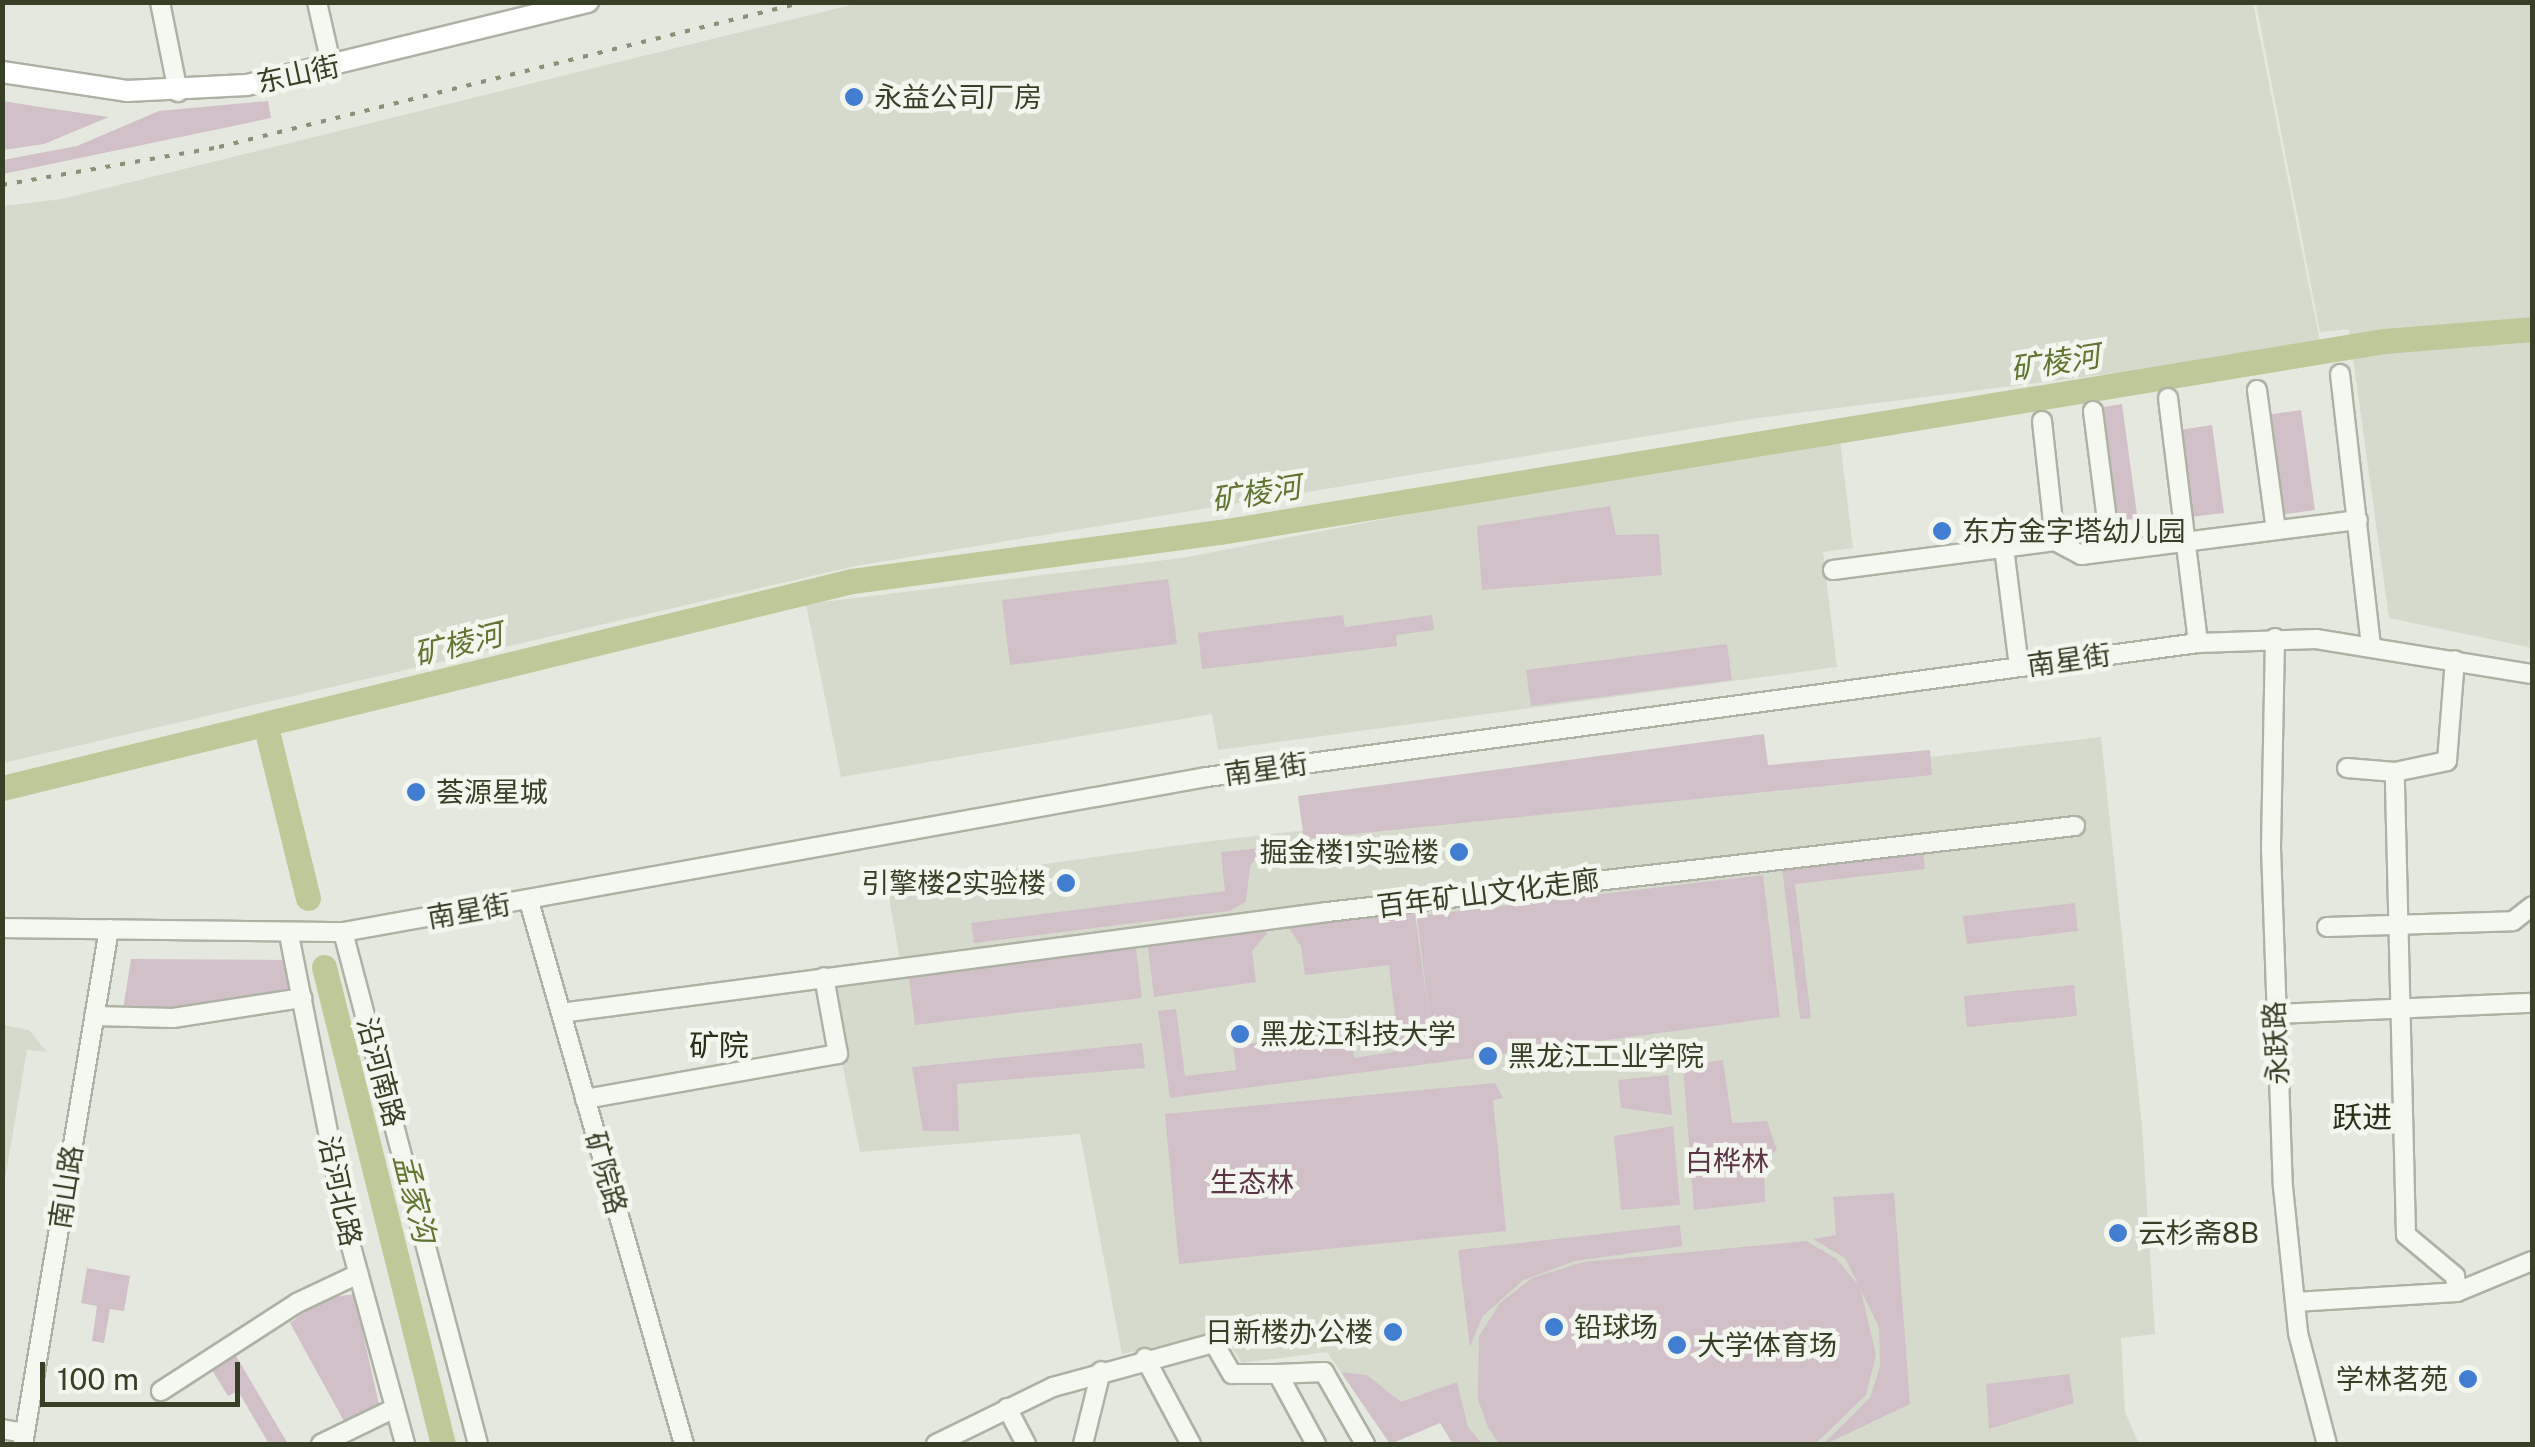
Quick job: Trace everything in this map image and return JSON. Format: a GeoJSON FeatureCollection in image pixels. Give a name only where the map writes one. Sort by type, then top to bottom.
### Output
{"type":"FeatureCollection","features":[{"type":"Feature","properties":{"kind":"main road","name":"东山街"},"geometry":{"type":"LineString","coordinates":[[2,72],[76,86],[178,92],[332,68],[588,2]]}},
{"type":"Feature","properties":{"kind":"street"},"geometry":{"type":"LineString","coordinates":[[160,2],[178,92]]}},
{"type":"Feature","properties":{"kind":"street"},"geometry":{"type":"LineString","coordinates":[[317,2],[332,68]]}},
{"type":"Feature","properties":{"kind":"street"},"geometry":{"type":"LineString","coordinates":[[2340,374],[2372,646]]}},
{"type":"Feature","properties":{"kind":"street"},"geometry":{"type":"LineString","coordinates":[[2258,390],[2276,530]]}},
{"type":"Feature","properties":{"kind":"street"},"geometry":{"type":"LineString","coordinates":[[2168,398],[2198,642]]}},
{"type":"Feature","properties":{"kind":"street"},"geometry":{"type":"LineString","coordinates":[[2094,411],[2111,551]]}},
{"type":"Feature","properties":{"kind":"street"},"geometry":{"type":"LineString","coordinates":[[2042,421],[2055,541]]}},
{"type":"Feature","properties":{"kind":"street"},"geometry":{"type":"LineString","coordinates":[[1833,570],[2055,541],[2081,555],[2358,520]]}},
{"type":"Feature","properties":{"kind":"street"},"geometry":{"type":"LineString","coordinates":[[2004,548],[2019,666]]}},
{"type":"Feature","properties":{"kind":"street","name":"南星街"},"geometry":{"type":"LineString","coordinates":[[2,928],[342,932],[1207,777],[2198,642],[2275,638],[2372,646],[2532,674]]}},
{"type":"Feature","properties":{"kind":"street","name":"永跃路"},"geometry":{"type":"LineString","coordinates":[[2275,638],[2274,1014],[2295,1302],[2327,1444]]}},
{"type":"Feature","properties":{"kind":"street"},"geometry":{"type":"LineString","coordinates":[[2347,768],[2396,772],[2447,761],[2455,660]]}},
{"type":"Feature","properties":{"kind":"street"},"geometry":{"type":"LineString","coordinates":[[2396,772],[2396,1009],[2406,1235],[2455,1276],[2457,1292]]}},
{"type":"Feature","properties":{"kind":"street","name":"百年矿山文化走廊"},"geometry":{"type":"LineString","coordinates":[[561,1013],[902,966],[2075,826]]}},
{"type":"Feature","properties":{"kind":"street","name":"矿院路"},"geometry":{"type":"LineString","coordinates":[[529,901],[684,1444]]}},
{"type":"Feature","properties":{"kind":"street"},"geometry":{"type":"LineString","coordinates":[[2327,927],[2513,921],[2532,906]]}},
{"type":"Feature","properties":{"kind":"street","name":"南山路"},"geometry":{"type":"LineString","coordinates":[[24,1439],[109,929]]}},
{"type":"Feature","properties":{"kind":"street","name":"沿河南路"},"geometry":{"type":"LineString","coordinates":[[342,932],[478,1444]]}},
{"type":"Feature","properties":{"kind":"street","name":"沿河北路"},"geometry":{"type":"LineString","coordinates":[[289,934],[358,1274],[405,1444]]}},
{"type":"Feature","properties":{"kind":"street"},"geometry":{"type":"LineString","coordinates":[[585,1098],[838,1054],[824,977]]}},
{"type":"Feature","properties":{"kind":"street"},"geometry":{"type":"LineString","coordinates":[[94,1016],[173,1018],[302,998]]}},
{"type":"Feature","properties":{"kind":"street"},"geometry":{"type":"LineString","coordinates":[[2274,1014],[2529,1002]]}},
{"type":"Feature","properties":{"kind":"street"},"geometry":{"type":"LineString","coordinates":[[2295,1302],[2457,1292],[2532,1261]]}},
{"type":"Feature","properties":{"kind":"street"},"geometry":{"type":"LineString","coordinates":[[161,1391],[297,1303],[358,1274]]}},
{"type":"Feature","properties":{"kind":"street"},"geometry":{"type":"LineString","coordinates":[[936,1444],[957,1440],[1007,1408],[1102,1372],[1214,1343],[1232,1374],[1324,1372],[1364,1444]]}},
{"type":"Feature","properties":{"kind":"street"},"geometry":{"type":"LineString","coordinates":[[1145,1358],[1191,1444]]}},
{"type":"Feature","properties":{"kind":"street"},"geometry":{"type":"LineString","coordinates":[[1083,1444],[1102,1372]]}},
{"type":"Feature","properties":{"kind":"street"},"geometry":{"type":"LineString","coordinates":[[1278,1374],[1316,1444]]}},
{"type":"Feature","properties":{"kind":"street"},"geometry":{"type":"LineString","coordinates":[[321,1444],[395,1408]]}},
{"type":"Feature","properties":{"kind":"street"},"geometry":{"type":"LineString","coordinates":[[1007,1408],[1026,1444]]}},
{"type":"Feature","properties":{"kind":"street"},"geometry":{"type":"LineString","coordinates":[[2,1429],[24,1439]]}},
{"type":"Feature","properties":{"kind":"shaded area"},"geometry":{"type":"Polygon","coordinates":[[[859,3],[2253,3],[2321,347],[1758,418],[855,566],[3,763],[3,206],[62,199],[859,3]]]}},
{"type":"Feature","properties":{"kind":"shaded area"},"geometry":{"type":"Polygon","coordinates":[[[2256,3],[2532,3],[2532,648],[2389,618],[2349,329],[2320,332],[2256,3]]]}},
{"type":"Feature","properties":{"kind":"shaded area"},"geometry":{"type":"Polygon","coordinates":[[[1839,432],[1853,548],[1823,552],[1837,667],[1218,750],[1212,714],[841,777],[806,604],[1182,558],[1839,432]]]}},
{"type":"Feature","properties":{"kind":"shaded area","name":"黑龙江工业学院"},"geometry":{"type":"Polygon","coordinates":[[[2101,737],[2142,1126],[2155,1334],[2121,1338],[2125,1412],[2139,1444],[1453,1444],[1440,1423],[1390,1444],[1327,1352],[1242,1363],[1221,1332],[1122,1354],[1080,1134],[860,1152],[827,987],[903,978],[887,886],[1195,843],[2101,737]]]}},
{"type":"Feature","properties":{"kind":"shaded area"},"geometry":{"type":"Polygon","coordinates":[[[3,1025],[29,1030],[47,1052],[27,1050],[3,1191],[3,1025]]]}},
{"type":"Feature","properties":{"kind":"green space"},"geometry":{"type":"Polygon","coordinates":[[[3,101],[109,117],[44,144],[3,150],[3,101]]]}},
{"type":"Feature","properties":{"kind":"green space"},"geometry":{"type":"Polygon","coordinates":[[[268,101],[271,118],[3,174],[3,160],[77,146],[159,111],[268,101]]]}},
{"type":"Feature","properties":{"kind":"green space"},"geometry":{"type":"Polygon","coordinates":[[[2122,404],[2138,522],[2113,525],[2097,408],[2122,404]]]}},
{"type":"Feature","properties":{"kind":"green space"},"geometry":{"type":"Polygon","coordinates":[[[2301,410],[2315,510],[2279,515],[2266,415],[2301,410]]]}},
{"type":"Feature","properties":{"kind":"green space"},"geometry":{"type":"Polygon","coordinates":[[[2212,425],[2224,513],[2190,517],[2179,430],[2212,425]]]}},
{"type":"Feature","properties":{"kind":"green space"},"geometry":{"type":"Polygon","coordinates":[[[1610,506],[1616,535],[1659,534],[1662,575],[1482,590],[1477,526],[1610,506]]]}},
{"type":"Feature","properties":{"kind":"green space"},"geometry":{"type":"Polygon","coordinates":[[[1168,579],[1177,644],[1010,665],[1002,600],[1168,579]]]}},
{"type":"Feature","properties":{"kind":"green space"},"geometry":{"type":"Polygon","coordinates":[[[1343,615],[1345,627],[1432,615],[1434,630],[1396,635],[1397,646],[1202,669],[1198,633],[1343,615]]]}},
{"type":"Feature","properties":{"kind":"green space"},"geometry":{"type":"Polygon","coordinates":[[[1727,644],[1732,680],[1531,706],[1526,670],[1727,644]]]}},
{"type":"Feature","properties":{"kind":"green space"},"geometry":{"type":"Polygon","coordinates":[[[1764,734],[1768,765],[1930,750],[1932,775],[1304,839],[1298,796],[1764,734]]]}},
{"type":"Feature","properties":{"kind":"green space"},"geometry":{"type":"Polygon","coordinates":[[[1262,848],[1250,867],[1246,902],[1229,911],[974,943],[971,923],[1225,891],[1221,852],[1262,848]]]}},
{"type":"Feature","properties":{"kind":"green space"},"geometry":{"type":"Polygon","coordinates":[[[1923,851],[1925,869],[1795,884],[1811,1018],[1800,1019],[1782,867],[1923,851]]]}},
{"type":"Feature","properties":{"kind":"green space"},"geometry":{"type":"Polygon","coordinates":[[[1763,875],[1780,1017],[1170,1098],[1158,1011],[1176,1009],[1185,1076],[1236,1070],[1233,1046],[1350,1030],[1354,1058],[1399,1051],[1389,965],[1305,975],[1301,946],[1286,924],[1414,907],[1431,1031],[1417,916],[1763,875]]]}},
{"type":"Feature","properties":{"kind":"green space"},"geometry":{"type":"Polygon","coordinates":[[[2075,903],[2078,931],[1967,944],[1963,916],[2075,903]]]}},
{"type":"Feature","properties":{"kind":"green space"},"geometry":{"type":"Polygon","coordinates":[[[1265,925],[1267,934],[1252,951],[1256,982],[1154,997],[1147,940],[1265,925]]]}},
{"type":"Feature","properties":{"kind":"green space"},"geometry":{"type":"Polygon","coordinates":[[[1135,941],[1142,998],[915,1025],[908,968],[1135,941]]]}},
{"type":"Feature","properties":{"kind":"green space"},"geometry":{"type":"Polygon","coordinates":[[[131,959],[290,960],[297,997],[122,1016],[131,959]]]}},
{"type":"Feature","properties":{"kind":"green space"},"geometry":{"type":"Polygon","coordinates":[[[2074,985],[2077,1016],[1967,1027],[1964,996],[2074,985]]]}},
{"type":"Feature","properties":{"kind":"green space"},"geometry":{"type":"Polygon","coordinates":[[[1142,1043],[1145,1068],[957,1084],[959,1131],[923,1131],[912,1067],[1142,1043]]]}},
{"type":"Feature","properties":{"kind":"green space","name":"白桦林"},"geometry":{"type":"Polygon","coordinates":[[[1723,1060],[1732,1123],[1767,1121],[1777,1150],[1764,1160],[1765,1202],[1694,1210],[1683,1065],[1723,1060]]]}},
{"type":"Feature","properties":{"kind":"green space"},"geometry":{"type":"Polygon","coordinates":[[[1668,1075],[1672,1115],[1621,1108],[1618,1080],[1668,1075]]]}},
{"type":"Feature","properties":{"kind":"green space","name":"生态林"},"geometry":{"type":"Polygon","coordinates":[[[1495,1083],[1503,1098],[1493,1100],[1506,1231],[1179,1264],[1165,1114],[1495,1083]]]}},
{"type":"Feature","properties":{"kind":"green space"},"geometry":{"type":"Polygon","coordinates":[[[1673,1126],[1680,1205],[1621,1210],[1614,1136],[1673,1126]]]}},
{"type":"Feature","properties":{"kind":"green space"},"geometry":{"type":"Polygon","coordinates":[[[1894,1193],[1910,1404],[1823,1444],[1870,1398],[1880,1367],[1879,1327],[1845,1258],[1813,1239],[1836,1235],[1833,1197],[1894,1193]]]}},
{"type":"Feature","properties":{"kind":"green space"},"geometry":{"type":"Polygon","coordinates":[[[1680,1225],[1682,1246],[1575,1261],[1523,1280],[1482,1317],[1470,1347],[1458,1250],[1680,1225]]]}},
{"type":"Feature","properties":{"kind":"green space","name":"大学体育场"},"geometry":{"type":"Polygon","coordinates":[[[1806,1241],[1837,1259],[1860,1287],[1876,1355],[1866,1395],[1817,1442],[1499,1444],[1488,1427],[1478,1400],[1479,1336],[1500,1303],[1532,1278],[1583,1262],[1806,1241]]]}},
{"type":"Feature","properties":{"kind":"green space"},"geometry":{"type":"Polygon","coordinates":[[[87,1268],[130,1276],[124,1311],[110,1309],[104,1343],[92,1341],[97,1306],[81,1303],[87,1268]]]}},
{"type":"Feature","properties":{"kind":"green space"},"geometry":{"type":"Polygon","coordinates":[[[354,1294],[379,1404],[345,1423],[290,1323],[321,1299],[354,1294]]]}},
{"type":"Feature","properties":{"kind":"green space"},"geometry":{"type":"Polygon","coordinates":[[[236,1356],[288,1444],[269,1444],[238,1391],[228,1396],[212,1370],[236,1356]]]}},
{"type":"Feature","properties":{"kind":"green space"},"geometry":{"type":"Polygon","coordinates":[[[1341,1372],[1367,1375],[1401,1402],[1457,1382],[1468,1427],[1482,1444],[1453,1444],[1440,1423],[1390,1444],[1341,1372]]]}},
{"type":"Feature","properties":{"kind":"green space"},"geometry":{"type":"Polygon","coordinates":[[[2069,1374],[2074,1403],[1989,1429],[1986,1384],[2069,1374]]]}},
{"type":"Feature","properties":{"kind":"waterway","name":"矿棱河"},"geometry":{"type":"LineString","coordinates":[[2,788],[852,581],[1220,532],[2384,341],[2532,329]]}},
{"type":"Feature","properties":{"kind":"waterway","name":"孟家沟"},"geometry":{"type":"LineString","coordinates":[[266,727],[308,898]]}},
{"type":"Feature","properties":{"kind":"waterway","name":"孟家沟"},"geometry":{"type":"LineString","coordinates":[[324,967],[443,1444]]}},
{"type":"Feature","properties":{"kind":"railway"},"geometry":{"type":"LineString","coordinates":[[2,185],[219,147],[804,2]]}},
{"type":"Feature","properties":{"kind":"place","name":"永益公司厂房"},"geometry":{"type":"Point","coordinates":[854,97]}},
{"type":"Feature","properties":{"kind":"place","name":"东方金字塔幼儿园"},"geometry":{"type":"Point","coordinates":[1942,531]}},
{"type":"Feature","properties":{"kind":"place","name":"荟源星城"},"geometry":{"type":"Point","coordinates":[416,792]}},
{"type":"Feature","properties":{"kind":"place","name":"掘金楼1实验楼"},"geometry":{"type":"Point","coordinates":[1459,852]}},
{"type":"Feature","properties":{"kind":"place","name":"引擎楼2实验楼"},"geometry":{"type":"Point","coordinates":[1066,883]}},
{"type":"Feature","properties":{"kind":"place","name":"黑龙江科技大学"},"geometry":{"type":"Point","coordinates":[1240,1034]}},
{"type":"Feature","properties":{"kind":"place","name":"黑龙江工业学院"},"geometry":{"type":"Point","coordinates":[1488,1056]}},
{"type":"Feature","properties":{"kind":"place","name":"云杉斋8B"},"geometry":{"type":"Point","coordinates":[2118,1233]}},
{"type":"Feature","properties":{"kind":"place","name":"铅球场"},"geometry":{"type":"Point","coordinates":[1554,1327]}},
{"type":"Feature","properties":{"kind":"place","name":"日新楼办公楼"},"geometry":{"type":"Point","coordinates":[1393,1332]}},
{"type":"Feature","properties":{"kind":"place","name":"大学体育场"},"geometry":{"type":"Point","coordinates":[1677,1345]}},
{"type":"Feature","properties":{"kind":"place","name":"学林茗苑"},"geometry":{"type":"Point","coordinates":[2468,1379]}},
{"type":"Feature","properties":{"kind":"district","name":"矿院"},"geometry":{"type":"Point","coordinates":[719,1045]}},
{"type":"Feature","properties":{"kind":"district","name":"跃进"},"geometry":{"type":"Point","coordinates":[2362,1117]}}]}
